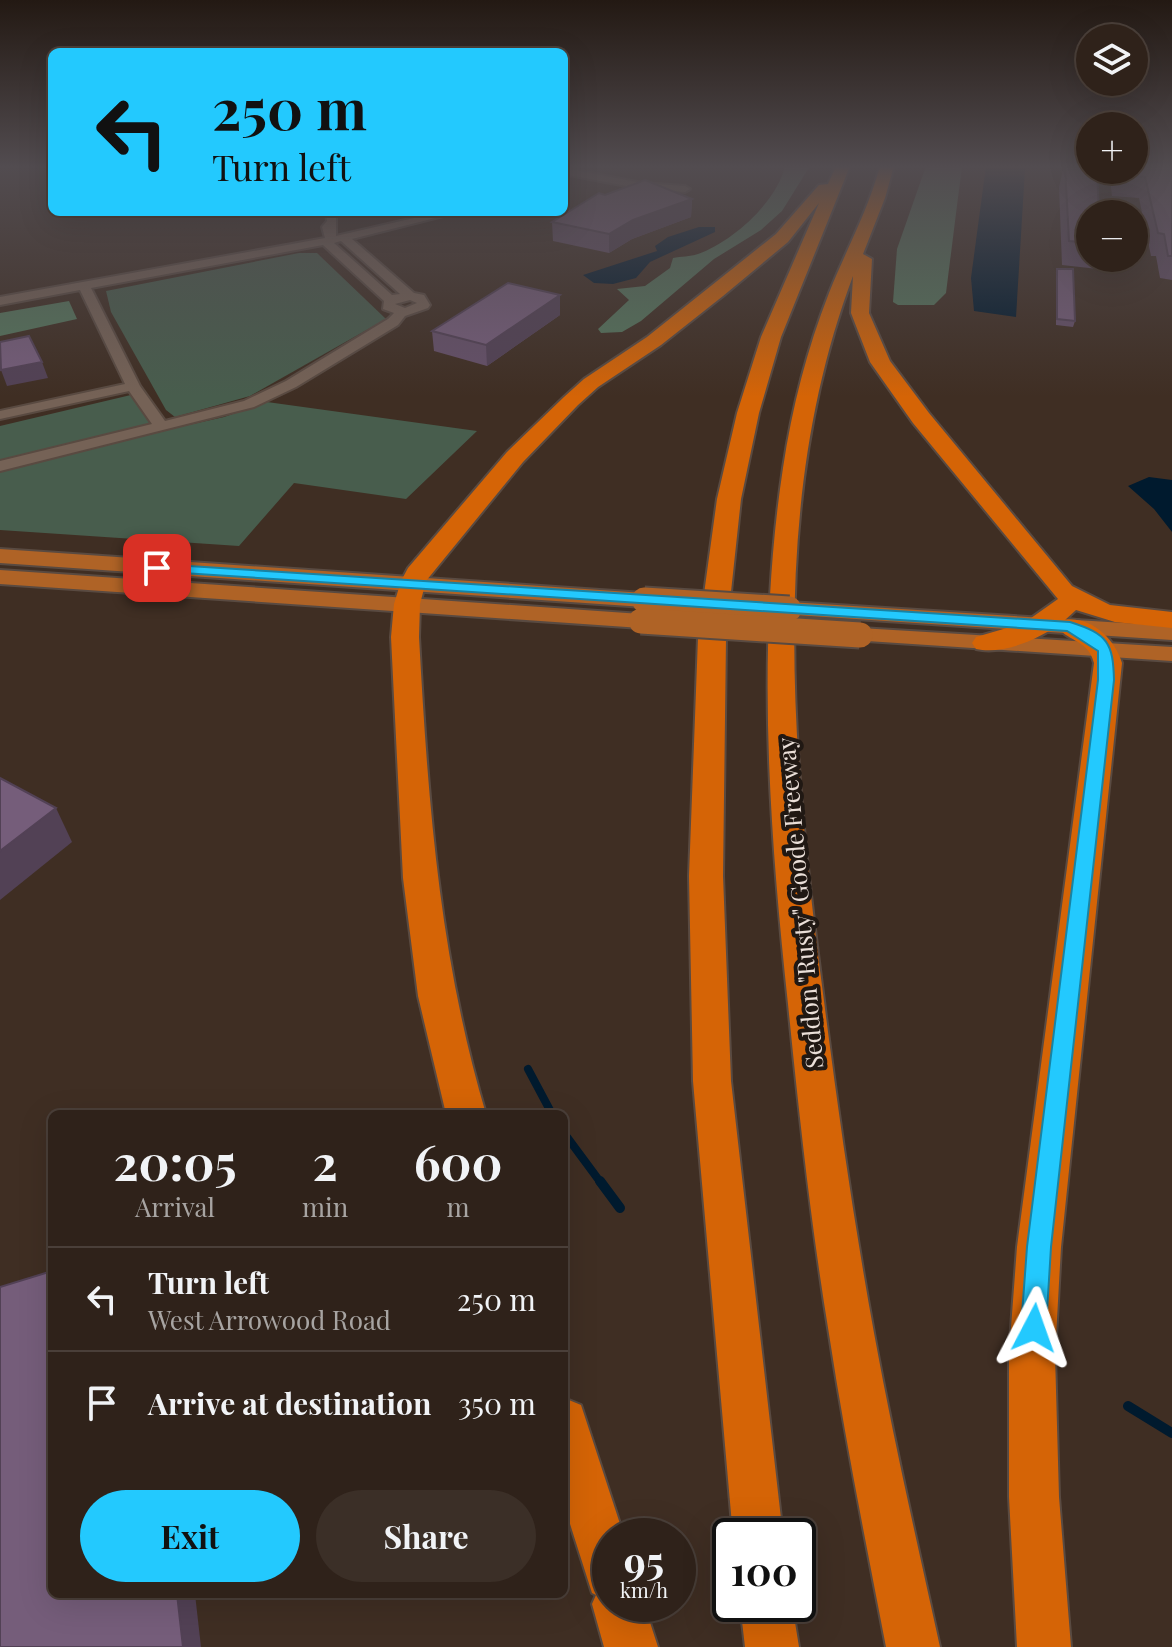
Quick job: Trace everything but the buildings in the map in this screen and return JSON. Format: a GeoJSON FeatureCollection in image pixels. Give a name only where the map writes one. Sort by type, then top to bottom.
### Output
{"type":"FeatureCollection","features":[{"type":"Feature","properties":{"kind":"highway"},"geometry":{"type":"LineString","coordinates":[[465,1110],[438,1010],[423,925],[413,801],[408,595],[417,573],[505,469],[562,410],[591,383],[654,341],[776,243]]}},
{"type":"Feature","properties":{"kind":"highway"},"geometry":{"type":"LineString","coordinates":[[756,1518],[712,1081],[706,876],[712,638],[729,499],[748,413],[771,337],[810,243]]}},
{"type":"Feature","properties":{"kind":"highway","name":"Seddon \"Rusty\" Goode Freeway"},"geometry":{"type":"LineString","coordinates":[[859,243],[837,296],[810,378],[794,471],[784,610],[784,773],[796,923],[844,1292],[913,1647]]}},
{"type":"Feature","properties":{"kind":"highway"},"geometry":{"type":"LineString","coordinates":[[866,243],[860,276],[860,313],[880,362],[1001,516],[1073,599],[1117,615],[1172,620]]}},
{"type":"Feature","properties":{"kind":"highway"},"geometry":{"type":"LineString","coordinates":[[1044,1647],[1034,1497],[1033,1339],[1039,1247],[1106,680],[1073,634],[1073,599]]}},
{"type":"Feature","properties":{"kind":"highway"},"geometry":{"type":"LineString","coordinates":[[986,643],[1073,634]]}},
{"type":"Feature","properties":{"kind":"highway"},"geometry":{"type":"LineString","coordinates":[[568,1435],[593,1518]]}},
{"type":"Feature","properties":{"kind":"highway"},"geometry":{"type":"LineString","coordinates":[[623,1622],[631,1647]]}},
{"type":"Feature","properties":{"kind":"highway"},"geometry":{"type":"LineString","coordinates":[[769,1622],[772,1647]]}},
{"type":"Feature","properties":{"kind":"main road"},"geometry":{"type":"LineString","coordinates":[[0,556],[408,595]]}},
{"type":"Feature","properties":{"kind":"main road"},"geometry":{"type":"LineString","coordinates":[[0,577],[408,595],[859,624],[1073,634],[1172,633]]}},
{"type":"Feature","properties":{"kind":"main road"},"geometry":{"type":"LineString","coordinates":[[859,624],[986,643],[1073,634],[1172,654]]}},
{"type":"Feature","properties":{"kind":"street"},"geometry":{"type":"LineString","coordinates":[[0,304],[318,243]]}},
{"type":"Feature","properties":{"kind":"street"},"geometry":{"type":"LineString","coordinates":[[335,243],[356,269],[390,300]]}},
{"type":"Feature","properties":{"kind":"street"},"geometry":{"type":"LineString","coordinates":[[338,243],[375,265],[410,296]]}},
{"type":"Feature","properties":{"kind":"street"},"geometry":{"type":"LineString","coordinates":[[356,269],[375,265]]}},
{"type":"Feature","properties":{"kind":"street"},"geometry":{"type":"LineString","coordinates":[[85,288],[133,386],[162,427]]}},
{"type":"Feature","properties":{"kind":"street"},"geometry":{"type":"LineString","coordinates":[[410,296],[420,298],[424,305],[402,311],[389,308],[386,303],[390,300],[410,296]]}},
{"type":"Feature","properties":{"kind":"street"},"geometry":{"type":"LineString","coordinates":[[0,466],[234,409],[271,395],[393,322],[402,311]]}},
{"type":"Feature","properties":{"kind":"street"},"geometry":{"type":"LineString","coordinates":[[0,415],[133,386]]}},
{"type":"Feature","properties":{"kind":"green space"},"geometry":{"type":"Polygon","coordinates":[[[720,243],[740,243],[714,259],[641,321],[622,332],[601,333],[598,329],[629,300],[617,289],[645,286],[670,268],[673,258],[692,256],[720,243]]]}},
{"type":"Feature","properties":{"kind":"green space"},"geometry":{"type":"Polygon","coordinates":[[[899,243],[952,243],[946,293],[934,305],[898,305],[893,302],[899,243]]]}},
{"type":"Feature","properties":{"kind":"green space"},"geometry":{"type":"Polygon","coordinates":[[[299,253],[317,253],[386,319],[250,396],[175,417],[166,410],[111,312],[106,291],[299,253]]]}},
{"type":"Feature","properties":{"kind":"green space"},"geometry":{"type":"Polygon","coordinates":[[[69,301],[77,319],[0,336],[0,313],[69,301]]]}},
{"type":"Feature","properties":{"kind":"green space"},"geometry":{"type":"Polygon","coordinates":[[[135,394],[166,430],[224,417],[267,402],[477,431],[406,499],[294,483],[239,546],[0,530],[0,426],[135,394]]]}},
{"type":"Feature","properties":{"kind":"water"},"geometry":{"type":"Polygon","coordinates":[[[660,243],[691,243],[650,262],[636,278],[613,284],[594,283],[583,275],[657,251],[655,246],[660,243]]]}},
{"type":"Feature","properties":{"kind":"water"},"geometry":{"type":"Polygon","coordinates":[[[976,243],[1021,243],[1016,317],[974,311],[971,278],[976,243]]]}},
{"type":"Feature","properties":{"kind":"water"},"geometry":{"type":"Polygon","coordinates":[[[1149,477],[1172,480],[1172,532],[1154,509],[1128,486],[1149,477]]]}},
{"type":"Feature","properties":{"kind":"waterway"},"geometry":{"type":"LineString","coordinates":[[528,1069],[550,1110]]}},
{"type":"Feature","properties":{"kind":"waterway"},"geometry":{"type":"LineString","coordinates":[[568,1138],[601,1183]]}},
{"type":"Feature","properties":{"kind":"waterway"},"geometry":{"type":"LineString","coordinates":[[600,1181],[620,1208]]}},
{"type":"Feature","properties":{"kind":"waterway"},"geometry":{"type":"LineString","coordinates":[[1128,1406],[1172,1433]]}},
{"type":"Feature","properties":{"kind":"route"},"geometry":{"type":"LineString","coordinates":[[157,568],[1070,627],[1098,642],[1106,650],[1108,663],[1039,1247],[1034,1328]]}}]}
